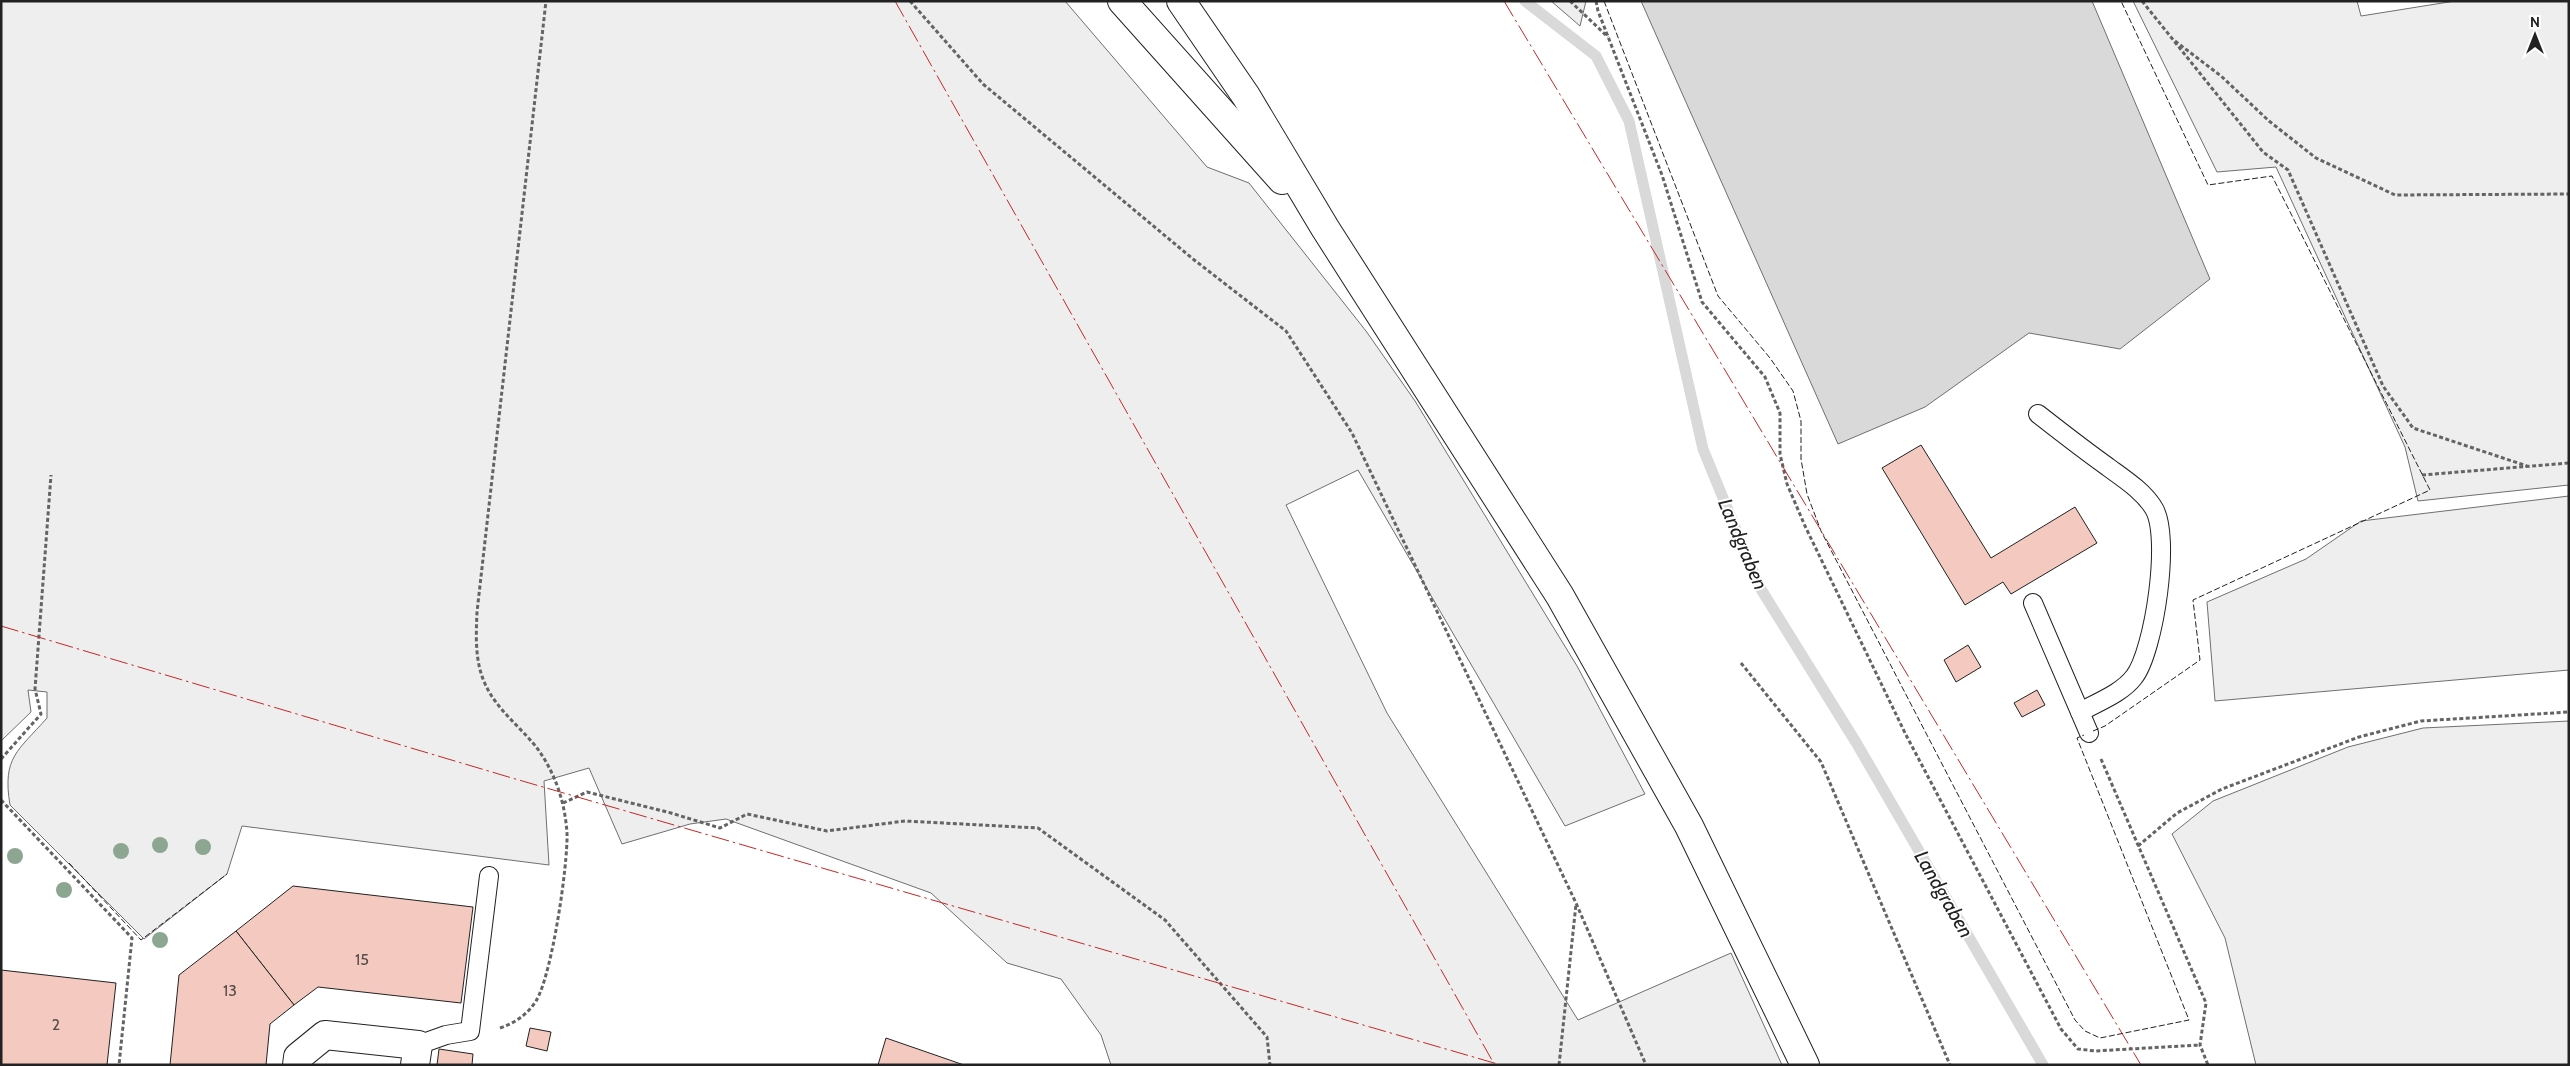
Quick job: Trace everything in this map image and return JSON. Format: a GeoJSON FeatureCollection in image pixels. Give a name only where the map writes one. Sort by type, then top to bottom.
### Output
{"type":"FeatureCollection","features":[{"type":"Feature","properties":{"kind":"main road"},"geometry":{"type":"LineString","coordinates":[[1122,1],[1325,228]]}},
{"type":"Feature","properties":{"kind":"main road"},"geometry":{"type":"LineString","coordinates":[[1181,1],[1246,96],[1325,228],[1560,596],[1689,826],[1805,1065]]}},
{"type":"Feature","properties":{"kind":"main road"},"geometry":{"type":"LineString","coordinates":[[298,1065],[298,1057],[325,1035],[417,1055]]}},
{"type":"Feature","properties":{"kind":"lane"},"geometry":{"type":"LineString","coordinates":[[2038,414],[2140,491],[2154,508],[2161,530],[2160,563],[2154,615],[2143,663],[2132,680],[2119,691],[2080,712]]}},
{"type":"Feature","properties":{"kind":"lane"},"geometry":{"type":"LineString","coordinates":[[2033,603],[2089,733]]}},
{"type":"Feature","properties":{"kind":"lane"},"geometry":{"type":"LineString","coordinates":[[417,1055],[446,1035],[470,1031],[489,876]]}},
{"type":"Feature","properties":{"kind":"path"},"geometry":{"type":"LineString","coordinates":[[470,1031],[495,1030],[507,1026],[528,1010],[540,994],[549,963],[565,864],[567,834],[563,803],[553,775],[537,748],[498,706],[487,689],[478,660],[476,637],[477,612],[546,1]]}},
{"type":"Feature","properties":{"kind":"path"},"geometry":{"type":"LineString","coordinates":[[910,1],[983,84],[1193,259],[1286,332],[1352,433],[1576,903],[1646,1065]]}},
{"type":"Feature","properties":{"kind":"path"},"geometry":{"type":"LineString","coordinates":[[1570,1],[1609,38]]}},
{"type":"Feature","properties":{"kind":"path"},"geometry":{"type":"LineString","coordinates":[[1596,1],[1598,11],[1662,175],[1702,302],[1765,377],[1780,413],[1780,454],[1787,484],[1805,526],[1906,735],[2061,1029],[2078,1049],[2086,1050],[2200,1045]]}},
{"type":"Feature","properties":{"kind":"path"},"geometry":{"type":"LineString","coordinates":[[2142,1],[2263,152],[2288,170],[2383,386],[2413,428],[2527,466]]}},
{"type":"Feature","properties":{"kind":"path"},"geometry":{"type":"LineString","coordinates":[[2170,37],[2221,76],[2269,121],[2316,158],[2395,195],[2569,194]]}},
{"type":"Feature","properties":{"kind":"path"},"geometry":{"type":"LineString","coordinates":[[2422,475],[2569,463]]}},
{"type":"Feature","properties":{"kind":"path"},"geometry":{"type":"LineString","coordinates":[[1,759],[41,714],[35,689],[51,475]]}},
{"type":"Feature","properties":{"kind":"path"},"geometry":{"type":"LineString","coordinates":[[1741,663],[1821,762],[1950,1065]]}},
{"type":"Feature","properties":{"kind":"path"},"geometry":{"type":"LineString","coordinates":[[2138,846],[2177,813],[2222,789],[2359,736],[2421,721],[2569,712]]}},
{"type":"Feature","properties":{"kind":"path"},"geometry":{"type":"LineString","coordinates":[[2089,733],[2206,1003],[2200,1045],[2208,1065]]}},
{"type":"Feature","properties":{"kind":"path"},"geometry":{"type":"LineString","coordinates":[[563,803],[587,792],[720,828],[747,814],[827,831],[905,821],[1038,828],[1166,920],[1267,1037],[1270,1065]]}},
{"type":"Feature","properties":{"kind":"path"},"geometry":{"type":"LineString","coordinates":[[1,800],[132,938],[118,1065]]}},
{"type":"Feature","properties":{"kind":"path"},"geometry":{"type":"LineString","coordinates":[[1558,1065],[1576,903]]}},
{"type":"Feature","properties":{"kind":"shaded area"},"geometry":{"type":"Polygon","coordinates":[[[1,1],[1065,1],[1207,167],[1249,183],[1366,331],[1415,401],[1577,666],[1645,794],[1565,826],[1358,470],[1286,505],[1387,713],[1578,1020],[1731,953],[1782,1065],[1111,1065],[1101,1035],[1061,979],[1007,963],[931,893],[726,819],[690,824],[622,844],[589,768],[544,781],[549,865],[242,826],[227,874],[144,939],[10,805],[8,776],[11,765],[20,747],[47,718],[47,692],[28,690],[31,712],[1,741],[1,1]]]}},
{"type":"Feature","properties":{"kind":"shaded area"},"geometry":{"type":"Polygon","coordinates":[[[1551,1],[1586,1],[1580,26],[1551,1]]]}},
{"type":"Feature","properties":{"kind":"shaded area"},"geometry":{"type":"Polygon","coordinates":[[[1641,1],[2092,1],[2210,279],[2120,349],[2029,333],[1925,407],[1838,444],[1641,1]]]}},
{"type":"Feature","properties":{"kind":"shaded area"},"geometry":{"type":"Polygon","coordinates":[[[2133,1],[2357,1],[2361,16],[2455,1],[2569,1],[2569,485],[2418,501],[2405,447],[2276,167],[2217,172],[2133,1]]]}},
{"type":"Feature","properties":{"kind":"shaded area"},"geometry":{"type":"Polygon","coordinates":[[[2569,496],[2569,670],[2215,701],[2207,602],[2306,559],[2361,521],[2569,496]]]}},
{"type":"Feature","properties":{"kind":"shaded area"},"geometry":{"type":"Polygon","coordinates":[[[2569,721],[2569,1065],[2256,1065],[2225,938],[2172,834],[2213,801],[2348,747],[2423,728],[2569,721]]]}},
{"type":"Feature","properties":{"kind":"building"},"geometry":{"type":"Polygon","coordinates":[[[1921,445],[1991,558],[2075,507],[2097,543],[2011,594],[2003,582],[1965,605],[1882,468],[1921,445]]]}},
{"type":"Feature","properties":{"kind":"building"},"geometry":{"type":"Polygon","coordinates":[[[1968,645],[1981,667],[1956,682],[1944,660],[1968,645]]]}},
{"type":"Feature","properties":{"kind":"building"},"geometry":{"type":"Polygon","coordinates":[[[2037,690],[2045,705],[2022,717],[2014,703],[2037,690]]]}},
{"type":"Feature","properties":{"kind":"building"},"geometry":{"type":"Polygon","coordinates":[[[293,886],[473,907],[461,1003],[318,987],[294,1005],[236,931],[293,886]]]}},
{"type":"Feature","properties":{"kind":"building"},"geometry":{"type":"Polygon","coordinates":[[[236,931],[294,1005],[270,1024],[266,1065],[170,1065],[179,975],[236,931]]]}},
{"type":"Feature","properties":{"kind":"building"},"geometry":{"type":"Polygon","coordinates":[[[1,970],[116,983],[107,1065],[1,1065],[1,970]]]}},
{"type":"Feature","properties":{"kind":"building"},"geometry":{"type":"Polygon","coordinates":[[[530,1028],[551,1032],[547,1051],[526,1046],[530,1028]]]}},
{"type":"Feature","properties":{"kind":"building"},"geometry":{"type":"Polygon","coordinates":[[[886,1038],[964,1065],[878,1065],[886,1038]]]}},
{"type":"Feature","properties":{"kind":"building"},"geometry":{"type":"Polygon","coordinates":[[[439,1049],[473,1054],[472,1065],[437,1065],[439,1049]]]}},
{"type":"Feature","properties":{"kind":"waterway","name":"Landgraben"},"geometry":{"type":"LineString","coordinates":[[1525,1],[1596,56],[1629,121],[1703,449],[1759,586],[1857,744],[2043,1065]]}},
{"type":"Feature","properties":{"kind":"fence"},"geometry":{"type":"LineString","coordinates":[[1604,1],[1718,296],[1770,358],[1793,391],[1801,421],[1801,459],[1807,494],[1821,531],[2075,1020],[2085,1031],[2100,1038],[2189,1020],[2077,738],[2084,735]]}},
{"type":"Feature","properties":{"kind":"fence"},"geometry":{"type":"LineString","coordinates":[[2093,731],[2105,726],[2200,660],[2193,600],[2430,490],[2272,176],[2208,185],[2121,1]]}},
{"type":"Feature","properties":{"kind":"fence"},"geometry":{"type":"LineString","coordinates":[[69,863],[141,940],[227,874]]}},
{"type":"Feature","properties":{"kind":"power"},"geometry":{"type":"LineString","coordinates":[[895,1],[1493,1062]]}},
{"type":"Feature","properties":{"kind":"power"},"geometry":{"type":"LineString","coordinates":[[1504,1],[2141,1065]]}},
{"type":"Feature","properties":{"kind":"power"},"geometry":{"type":"LineString","coordinates":[[1,626],[512,778],[1501,1065]]}}]}
